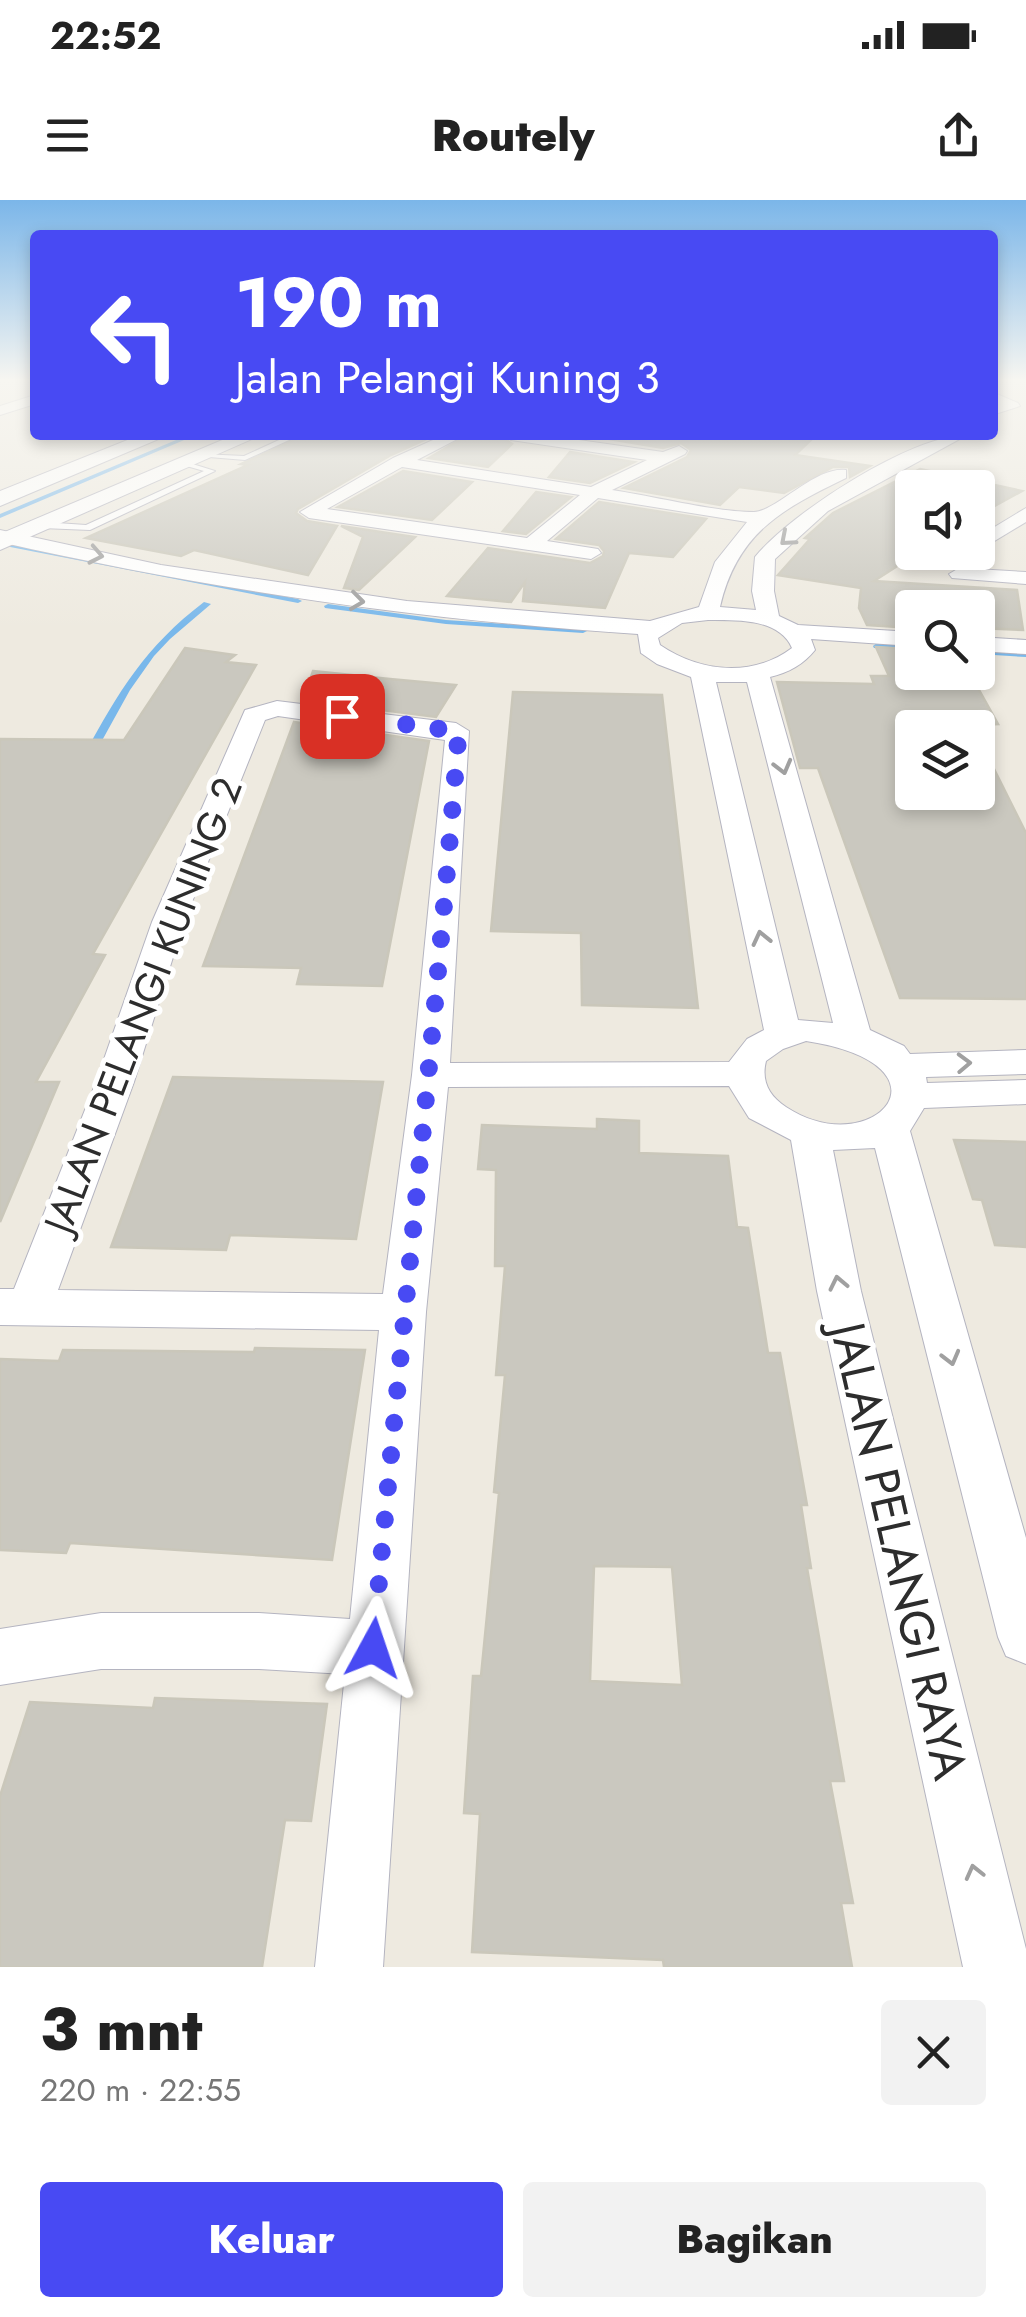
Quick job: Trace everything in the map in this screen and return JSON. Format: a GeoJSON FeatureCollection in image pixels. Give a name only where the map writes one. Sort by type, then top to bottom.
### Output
{"type":"FeatureCollection","features":[{"type":"Feature","properties":{"kind":"street"},"geometry":{"type":"LineString","coordinates":[[0,499],[20,483],[63,464]]}},
{"type":"Feature","properties":{"kind":"street"},"geometry":{"type":"LineString","coordinates":[[20,483],[73,464]]}},
{"type":"Feature","properties":{"kind":"street"},"geometry":{"type":"LineString","coordinates":[[3,541],[161,464]]}},
{"type":"Feature","properties":{"kind":"street"},"geometry":{"type":"LineString","coordinates":[[3,541],[183,464]]}},
{"type":"Feature","properties":{"kind":"street"},"geometry":{"type":"LineString","coordinates":[[395,464],[310,512],[591,553]]}},
{"type":"Feature","properties":{"kind":"street"},"geometry":{"type":"LineString","coordinates":[[416,464],[758,518]]}},
{"type":"Feature","properties":{"kind":"street"},"geometry":{"type":"LineString","coordinates":[[531,544],[596,491],[649,464]]}},
{"type":"Feature","properties":{"kind":"street"},"geometry":{"type":"LineString","coordinates":[[708,613],[713,584],[758,518],[861,464]]}},
{"type":"Feature","properties":{"kind":"street"},"geometry":{"type":"LineString","coordinates":[[770,620],[762,591],[766,558],[822,508],[898,464]]}},
{"type":"Feature","properties":{"kind":"street"},"geometry":{"type":"LineString","coordinates":[[995,534],[1026,514]]}},
{"type":"Feature","properties":{"kind":"street"},"geometry":{"type":"LineString","coordinates":[[3,541],[292,613],[408,630]]}},
{"type":"Feature","properties":{"kind":"street"},"geometry":{"type":"LineString","coordinates":[[3,541],[186,585],[320,596],[652,638]]}},
{"type":"Feature","properties":{"kind":"street"},"geometry":{"type":"LineString","coordinates":[[961,570],[961,590]]}},
{"type":"Feature","properties":{"kind":"street"},"geometry":{"type":"LineString","coordinates":[[959,574],[1026,578]]}},
{"type":"Feature","properties":{"kind":"street"},"geometry":{"type":"LineString","coordinates":[[292,613],[320,596]]}},
{"type":"Feature","properties":{"kind":"street"},"geometry":{"type":"LineString","coordinates":[[652,638],[667,620],[708,613],[770,620],[799,641],[895,655]]}},
{"type":"Feature","properties":{"kind":"street"},"geometry":{"type":"LineString","coordinates":[[484,638],[652,638]]}},
{"type":"Feature","properties":{"kind":"street"},"geometry":{"type":"LineString","coordinates":[[652,638],[660,658],[702,672],[758,673],[790,664],[799,641]]}},
{"type":"Feature","properties":{"kind":"street"},"geometry":{"type":"LineString","coordinates":[[799,641],[895,640]]}},
{"type":"Feature","properties":{"kind":"street"},"geometry":{"type":"LineString","coordinates":[[995,645],[1026,648]]}},
{"type":"Feature","properties":{"kind":"street"},"geometry":{"type":"LineString","coordinates":[[995,662],[1026,664]]}},
{"type":"Feature","properties":{"kind":"street"},"geometry":{"type":"LineString","coordinates":[[702,672],[783,1033]]}},
{"type":"Feature","properties":{"kind":"street"},"geometry":{"type":"LineString","coordinates":[[758,673],[854,1035]]}},
{"type":"Feature","properties":{"kind":"street","name":"JALAN PELANGI KUNING 2"},"geometry":{"type":"LineString","coordinates":[[15,1306],[115,1082],[168,922],[254,714],[262,710],[277,708],[456,731],[431,1075]]}},
{"type":"Feature","properties":{"kind":"street"},"geometry":{"type":"LineString","coordinates":[[1026,1062],[901,1097],[852,1137],[810,1134],[784,1124],[762,1109],[749,1092],[744,1074],[749,1057],[763,1043],[783,1033],[806,1030],[854,1035],[882,1048],[901,1097],[1026,1637]]}},
{"type":"Feature","properties":{"kind":"street"},"geometry":{"type":"LineString","coordinates":[[349,1967],[403,1312],[431,1075],[744,1074]]}},
{"type":"Feature","properties":{"kind":"street"},"geometry":{"type":"LineString","coordinates":[[901,1097],[1026,1092]]}},
{"type":"Feature","properties":{"kind":"street","name":"JALAN PELANGI RAYA"},"geometry":{"type":"LineString","coordinates":[[810,1134],[844,1311],[996,1967]]}},
{"type":"Feature","properties":{"kind":"street"},"geometry":{"type":"LineString","coordinates":[[15,1306],[403,1312]]}},
{"type":"Feature","properties":{"kind":"street"},"geometry":{"type":"LineString","coordinates":[[0,1657],[101,1641],[259,1641],[373,1648]]}},
{"type":"Feature","properties":{"kind":"building"},"geometry":{"type":"Polygon","coordinates":[[[244,464],[375,464],[298,509],[296,513],[307,521],[337,526],[308,575],[194,550],[181,556],[86,538],[248,465],[244,464]]]}},
{"type":"Feature","properties":{"kind":"building"},"geometry":{"type":"Polygon","coordinates":[[[560,464],[629,464],[590,483],[549,477],[560,464]]]}},
{"type":"Feature","properties":{"kind":"building"},"geometry":{"type":"Polygon","coordinates":[[[672,464],[870,466],[850,477],[849,467],[833,467],[784,493],[739,487],[720,505],[624,488],[672,464]]]}},
{"type":"Feature","properties":{"kind":"building"},"geometry":{"type":"Polygon","coordinates":[[[403,471],[472,482],[432,520],[338,507],[403,471]]]}},
{"type":"Feature","properties":{"kind":"building"},"geometry":{"type":"Polygon","coordinates":[[[895,482],[895,567],[874,581],[1017,590],[1023,630],[995,629],[995,590],[895,590],[895,627],[867,625],[859,608],[861,588],[778,575],[810,539],[805,538],[833,513],[895,482]]]}},
{"type":"Feature","properties":{"kind":"building"},"geometry":{"type":"Polygon","coordinates":[[[995,485],[1022,491],[995,506],[995,485]]]}},
{"type":"Feature","properties":{"kind":"building"},"geometry":{"type":"Polygon","coordinates":[[[536,492],[571,497],[526,534],[503,531],[536,492]]]}},
{"type":"Feature","properties":{"kind":"building"},"geometry":{"type":"Polygon","coordinates":[[[599,502],[706,519],[673,557],[629,553],[605,608],[523,601],[525,582],[511,602],[447,596],[488,548],[590,563],[603,556],[599,545],[556,539],[599,502]]]}},
{"type":"Feature","properties":{"kind":"building"},"geometry":{"type":"Polygon","coordinates":[[[341,526],[415,537],[359,590],[344,588],[363,537],[341,526]]]}},
{"type":"Feature","properties":{"kind":"building"},"geometry":{"type":"Polygon","coordinates":[[[876,647],[895,648],[895,690],[979,690],[990,710],[895,710],[895,810],[995,810],[995,771],[1026,833],[1026,999],[900,998],[818,768],[800,768],[777,682],[874,684],[871,676],[889,676],[876,647]]]}},
{"type":"Feature","properties":{"kind":"building"},"geometry":{"type":"Polygon","coordinates":[[[185,648],[235,655],[226,662],[256,665],[93,954],[105,955],[36,1082],[59,1082],[0,1222],[0,739],[124,740],[185,648]]]}},
{"type":"Feature","properties":{"kind":"building"},"geometry":{"type":"Polygon","coordinates":[[[313,671],[456,685],[436,717],[303,700],[313,671]]]}},
{"type":"Feature","properties":{"kind":"building"},"geometry":{"type":"Polygon","coordinates":[[[513,692],[662,695],[698,1008],[582,1005],[581,933],[491,931],[513,692]]]}},
{"type":"Feature","properties":{"kind":"building"},"geometry":{"type":"Polygon","coordinates":[[[294,722],[429,741],[382,986],[297,984],[301,968],[203,966],[294,722]]]}},
{"type":"Feature","properties":{"kind":"building"},"geometry":{"type":"Polygon","coordinates":[[[173,1077],[383,1082],[356,1239],[230,1235],[226,1250],[111,1247],[173,1077]]]}},
{"type":"Feature","properties":{"kind":"building"},"geometry":{"type":"Polygon","coordinates":[[[597,1119],[639,1121],[639,1153],[728,1156],[737,1227],[748,1228],[768,1353],[780,1353],[807,1505],[801,1505],[811,1568],[807,1568],[844,1781],[830,1781],[853,1903],[841,1903],[852,1967],[664,1967],[663,1960],[472,1952],[480,1814],[464,1813],[473,1676],[481,1676],[499,1493],[494,1492],[505,1375],[496,1375],[505,1266],[495,1266],[496,1170],[478,1169],[482,1125],[597,1129],[597,1119]],[[594,1566],[590,1681],[682,1685],[672,1567],[594,1566]]]}},
{"type":"Feature","properties":{"kind":"building"},"geometry":{"type":"Polygon","coordinates":[[[954,1140],[1026,1142],[1026,1247],[995,1245],[982,1200],[973,1199],[954,1140]]]}},
{"type":"Feature","properties":{"kind":"building"},"geometry":{"type":"Polygon","coordinates":[[[255,1348],[365,1350],[332,1560],[70,1543],[66,1553],[0,1550],[0,1359],[59,1361],[63,1350],[254,1352],[255,1348]]]}},
{"type":"Feature","properties":{"kind":"building"},"geometry":{"type":"Polygon","coordinates":[[[155,1698],[327,1704],[311,1821],[285,1820],[262,1967],[0,1967],[0,1796],[30,1702],[153,1708],[155,1698]]]}},
{"type":"Feature","properties":{"kind":"waterway"},"geometry":{"type":"LineString","coordinates":[[0,516],[123,464]]}},
{"type":"Feature","properties":{"kind":"waterway"},"geometry":{"type":"LineString","coordinates":[[0,543],[298,601]]}},
{"type":"Feature","properties":{"kind":"waterway"},"geometry":{"type":"LineString","coordinates":[[89,755],[113,710],[151,654],[207,604]]}},
{"type":"Feature","properties":{"kind":"waterway"},"geometry":{"type":"LineString","coordinates":[[328,606],[446,622],[583,631]]}},
{"type":"Feature","properties":{"kind":"waterway"},"geometry":{"type":"LineString","coordinates":[[877,646],[895,647]]}},
{"type":"Feature","properties":{"kind":"waterway"},"geometry":{"type":"LineString","coordinates":[[995,652],[1026,654]]}},
{"type":"Feature","properties":{"kind":"route"},"geometry":{"type":"LineString","coordinates":[[342,716],[440,727],[456,731],[458,740],[431,1075],[403,1312],[373,1648]]}}]}
